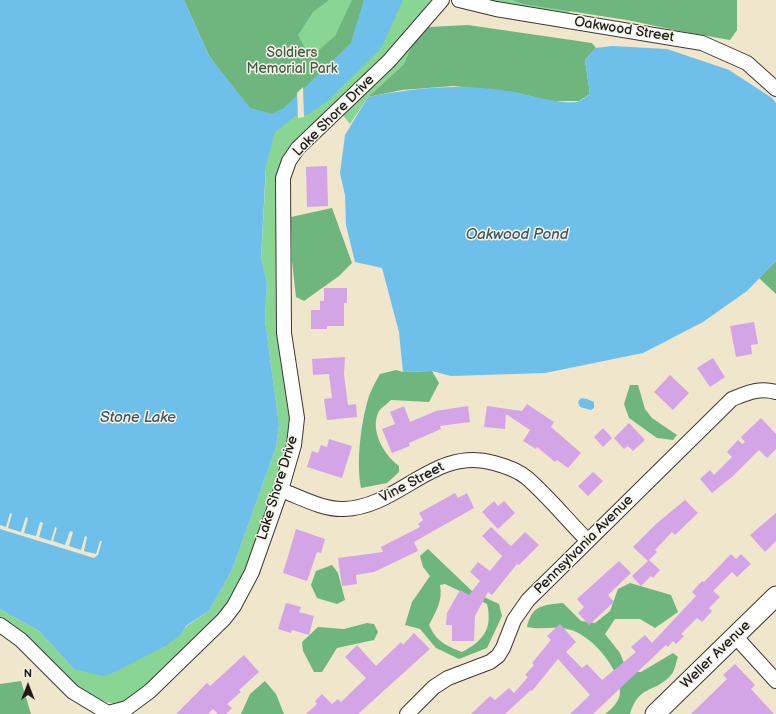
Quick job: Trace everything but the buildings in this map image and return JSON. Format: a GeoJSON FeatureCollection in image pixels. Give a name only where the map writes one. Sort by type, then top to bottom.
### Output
{"type":"FeatureCollection","features":[{"type":"Feature","properties":{"kind":"street","name":"Lake Shore Drive"},"geometry":{"type":"LineString","coordinates":[[0,625],[21,640],[73,692],[109,713],[128,708],[150,691],[224,619],[234,606],[252,572],[281,490],[294,445],[297,418],[284,333],[283,178],[286,169],[298,148],[390,61],[442,0]]}},
{"type":"Feature","properties":{"kind":"street","name":"Oakwood Street"},"geometry":{"type":"LineString","coordinates":[[459,0],[496,9],[702,43],[747,63],[776,89]]}},
{"type":"Feature","properties":{"kind":"street","name":"Pennsylvania Avenue"},"geometry":{"type":"LineString","coordinates":[[407,714],[438,684],[468,669],[490,662],[498,656],[503,648],[514,620],[528,600],[732,399],[753,390],[770,390],[776,392]]}},
{"type":"Feature","properties":{"kind":"street","name":"Vine Street"},"geometry":{"type":"LineString","coordinates":[[281,490],[329,508],[344,509],[362,507],[375,503],[440,466],[472,459],[487,461],[506,466],[526,477],[588,541]]}},
{"type":"Feature","properties":{"kind":"street","name":"Weller Avenue"},"geometry":{"type":"LineString","coordinates":[[656,714],[776,596]]}},
{"type":"Feature","properties":{"kind":"street"},"geometry":{"type":"LineString","coordinates":[[735,636],[776,681]]}},
{"type":"Feature","properties":{"kind":"green space","name":"Soldiers Memorial Park"},"geometry":{"type":"Polygon","coordinates":[[[184,0],[431,0],[426,11],[280,170],[293,435],[250,567],[225,612],[139,695],[118,705],[89,697],[75,687],[0,619],[0,609],[39,631],[74,669],[111,674],[179,635],[188,625],[209,611],[232,570],[276,447],[279,425],[265,320],[267,282],[261,258],[266,171],[184,0]]]}},
{"type":"Feature","properties":{"kind":"green space"},"geometry":{"type":"Polygon","coordinates":[[[184,0],[329,0],[313,12],[298,35],[310,58],[335,36],[352,0],[364,0],[351,43],[284,108],[272,114],[250,108],[209,56],[184,0]]]}},
{"type":"Feature","properties":{"kind":"green space"},"geometry":{"type":"Polygon","coordinates":[[[477,0],[581,0],[568,13],[477,0]]]}},
{"type":"Feature","properties":{"kind":"green space"},"geometry":{"type":"Polygon","coordinates":[[[513,0],[737,0],[737,30],[730,40],[627,20],[523,4],[513,0]]]}},
{"type":"Feature","properties":{"kind":"green space"},"geometry":{"type":"Polygon","coordinates":[[[468,25],[592,43],[596,48],[585,60],[590,94],[579,101],[551,101],[513,92],[453,86],[402,90],[368,97],[404,64],[416,36],[429,27],[468,25]]]}},
{"type":"Feature","properties":{"kind":"green space","name":"Soldiers Memorial Park"},"geometry":{"type":"Polygon","coordinates":[[[408,44],[417,52],[368,97],[350,124],[342,114],[408,44]]]}},
{"type":"Feature","properties":{"kind":"green space"},"geometry":{"type":"Polygon","coordinates":[[[332,208],[352,263],[339,276],[304,301],[296,297],[292,261],[291,217],[332,208]]]}},
{"type":"Feature","properties":{"kind":"green space"},"geometry":{"type":"Polygon","coordinates":[[[776,261],[776,294],[759,278],[776,261]]]}},
{"type":"Feature","properties":{"kind":"green space"},"geometry":{"type":"Polygon","coordinates":[[[396,370],[403,372],[432,371],[439,383],[429,402],[391,400],[379,411],[376,418],[377,434],[383,449],[399,466],[399,472],[387,483],[361,488],[359,466],[360,442],[369,396],[380,374],[396,370]]]}},
{"type":"Feature","properties":{"kind":"green space"},"geometry":{"type":"Polygon","coordinates":[[[630,385],[638,385],[645,409],[652,418],[677,435],[673,440],[657,438],[629,418],[624,404],[630,385]]]}},
{"type":"Feature","properties":{"kind":"green space"},"geometry":{"type":"Polygon","coordinates":[[[428,549],[473,592],[499,604],[502,616],[487,648],[459,659],[436,648],[420,629],[405,625],[412,602],[430,576],[423,567],[420,556],[428,549]],[[445,584],[440,585],[440,601],[429,625],[438,639],[451,648],[462,652],[481,639],[485,633],[489,620],[487,604],[445,584]]]}},
{"type":"Feature","properties":{"kind":"green space"},"geometry":{"type":"Polygon","coordinates":[[[332,565],[338,573],[345,600],[337,604],[317,598],[311,585],[316,571],[332,565]]]}},
{"type":"Feature","properties":{"kind":"green space"},"geometry":{"type":"Polygon","coordinates":[[[630,583],[671,595],[678,612],[655,628],[640,619],[615,619],[605,634],[620,653],[627,671],[641,672],[673,653],[678,657],[671,675],[659,685],[642,693],[634,704],[630,714],[605,714],[619,699],[619,683],[609,663],[594,644],[576,632],[567,629],[527,627],[535,610],[550,604],[563,603],[581,621],[595,623],[610,611],[618,589],[630,583]]]}},
{"type":"Feature","properties":{"kind":"green space"},"geometry":{"type":"Polygon","coordinates":[[[367,623],[374,624],[378,632],[374,640],[337,648],[322,672],[314,672],[303,651],[302,642],[318,627],[344,629],[367,623]]]}},
{"type":"Feature","properties":{"kind":"green space"},"geometry":{"type":"Polygon","coordinates":[[[21,681],[31,714],[0,714],[0,684],[21,681]]]}},
{"type":"Feature","properties":{"kind":"green space"},"geometry":{"type":"Polygon","coordinates":[[[265,681],[276,694],[284,714],[241,714],[250,694],[265,681]]]}},
{"type":"Feature","properties":{"kind":"water","name":"Stone Lake"},"geometry":{"type":"Polygon","coordinates":[[[0,0],[184,0],[209,56],[250,108],[272,114],[284,108],[351,43],[364,0],[403,0],[381,48],[329,100],[307,115],[295,116],[275,132],[266,165],[261,258],[267,282],[265,320],[279,425],[276,447],[232,570],[209,611],[187,625],[180,635],[167,645],[111,674],[102,676],[74,669],[39,631],[0,609],[0,0]]]}},
{"type":"Feature","properties":{"kind":"water","name":"Oakwood Pond"},"geometry":{"type":"Polygon","coordinates":[[[612,46],[667,49],[729,70],[772,98],[776,103],[776,261],[747,291],[703,322],[643,353],[545,373],[451,376],[432,371],[403,372],[399,332],[382,268],[355,262],[346,225],[345,195],[340,173],[345,135],[368,97],[441,87],[458,87],[495,89],[557,101],[580,101],[590,94],[585,60],[596,48],[612,46]]]}},
{"type":"Feature","properties":{"kind":"water"},"geometry":{"type":"Polygon","coordinates":[[[581,398],[594,402],[594,408],[591,410],[580,407],[578,402],[581,398]]]}},
{"type":"Feature","properties":{"kind":"pier"},"geometry":{"type":"Polygon","coordinates":[[[303,87],[304,117],[298,118],[297,93],[303,87]]]}},
{"type":"Feature","properties":{"kind":"pier"},"geometry":{"type":"Polygon","coordinates":[[[10,513],[12,514],[8,528],[21,532],[26,517],[28,518],[24,533],[36,536],[40,522],[43,523],[39,537],[51,541],[55,527],[57,528],[53,541],[65,545],[70,531],[73,532],[69,546],[81,550],[85,536],[87,537],[84,551],[96,554],[100,541],[102,541],[98,555],[94,558],[0,529],[0,525],[6,527],[10,513]]]}}]}
